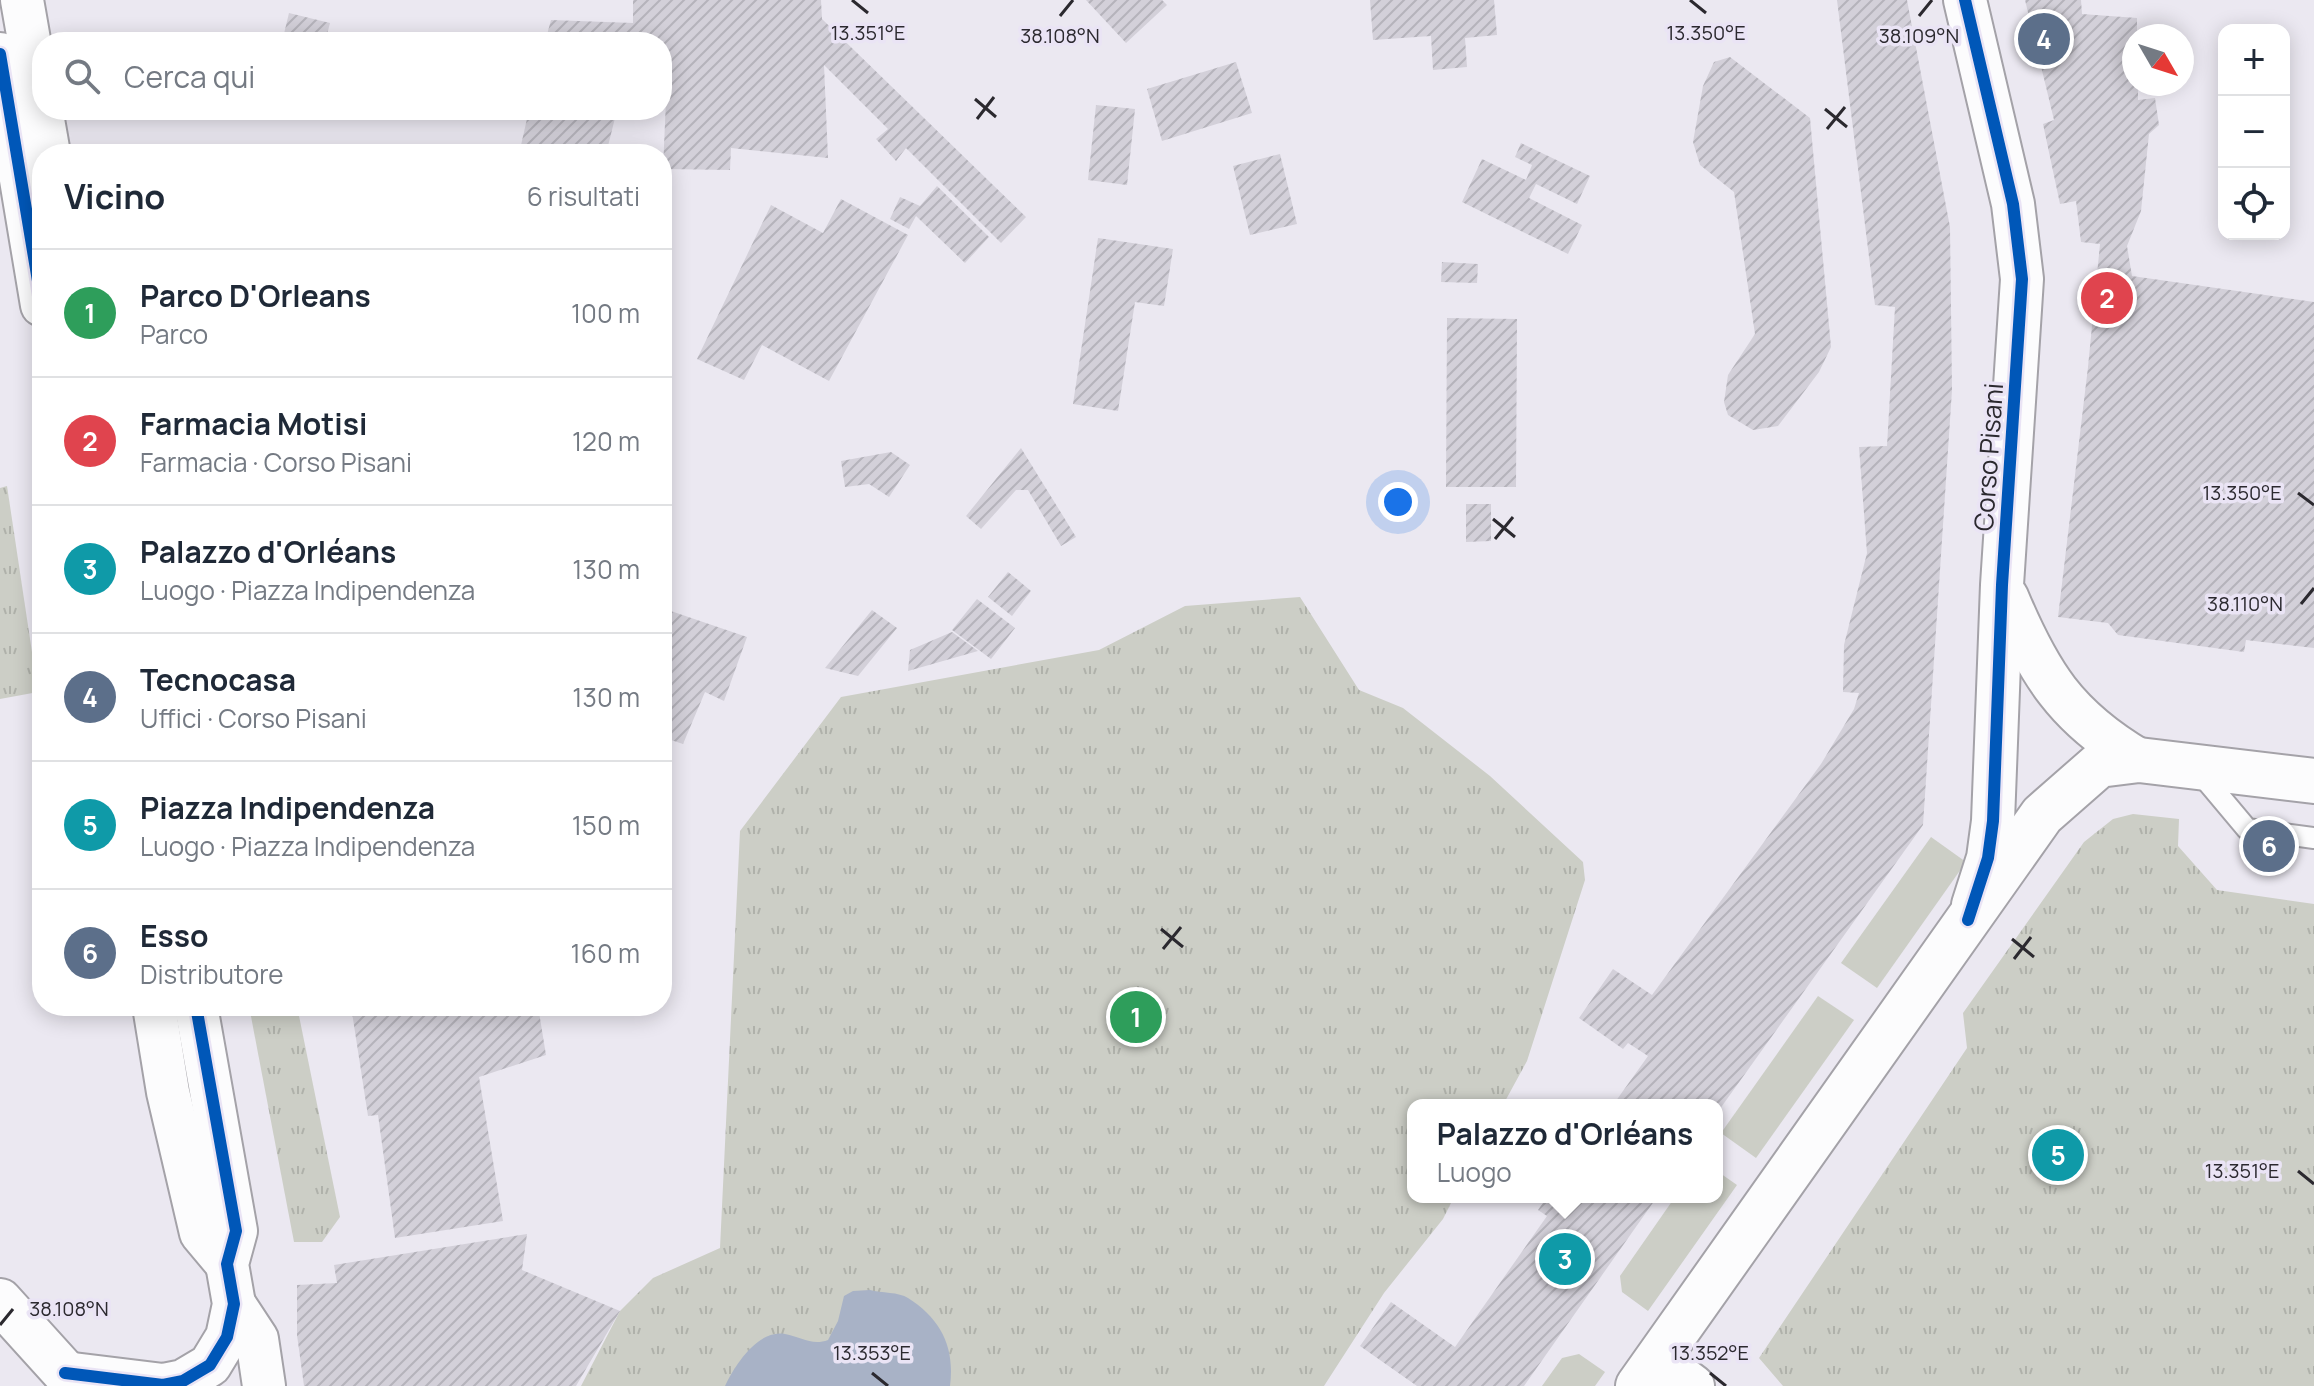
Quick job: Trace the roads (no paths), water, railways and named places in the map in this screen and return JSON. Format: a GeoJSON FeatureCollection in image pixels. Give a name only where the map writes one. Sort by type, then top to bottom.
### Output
{"type":"FeatureCollection","features":[{"type":"Feature","properties":{"kind":"main road"},"geometry":{"type":"LineString","coordinates":[[1648,1372],[2042,815],[2099,765],[2139,760],[2314,781]]}},
{"type":"Feature","properties":{"kind":"main road"},"geometry":{"type":"LineString","coordinates":[[0,1301],[71,1379]]}},
{"type":"Feature","properties":{"kind":"street"},"geometry":{"type":"LineString","coordinates":[[22,0],[32,57]]}},
{"type":"Feature","properties":{"kind":"street","name":"Corso Pisani"},"geometry":{"type":"LineString","coordinates":[[1965,0],[2013,204],[2022,279],[2002,585],[1993,821],[1988,858],[1968,920]]}},
{"type":"Feature","properties":{"kind":"street"},"geometry":{"type":"LineString","coordinates":[[0,54],[32,245]]}},
{"type":"Feature","properties":{"kind":"street"},"geometry":{"type":"LineString","coordinates":[[43,120],[47,144]]}},
{"type":"Feature","properties":{"kind":"street"},"geometry":{"type":"LineString","coordinates":[[2002,585],[2029,649],[2062,698],[2104,740],[2139,760]]}},
{"type":"Feature","properties":{"kind":"street"},"geometry":{"type":"LineString","coordinates":[[156,1016],[168,1092],[201,1233],[227,1264]]}},
{"type":"Feature","properties":{"kind":"street"},"geometry":{"type":"LineString","coordinates":[[71,1379],[163,1385],[183,1381],[210,1365],[227,1337],[234,1304],[227,1264],[236,1231],[198,1016]]}},
{"type":"Feature","properties":{"kind":"street"},"geometry":{"type":"LineString","coordinates":[[168,1092],[209,1085]]}},
{"type":"Feature","properties":{"kind":"street"},"geometry":{"type":"LineString","coordinates":[[234,1304],[257,1339],[264,1386]]}},
{"type":"Feature","properties":{"kind":"street"},"geometry":{"type":"LineString","coordinates":[[1648,1372],[1693,1386]]}},
{"type":"Feature","properties":{"kind":"lane"},"geometry":{"type":"LineString","coordinates":[[2195,767],[2247,829],[2314,838]]}},
{"type":"Feature","properties":{"kind":"water"},"geometry":{"type":"Polygon","coordinates":[[[870,1290],[904,1296],[929,1315],[948,1347],[950,1386],[725,1386],[741,1359],[766,1337],[785,1334],[812,1342],[828,1340],[838,1321],[844,1296],[853,1291],[870,1290]]]}},
{"type":"Feature","properties":{"kind":"place","name":"Tecnocasa"},"geometry":{"type":"Point","coordinates":[2044,39]}},
{"type":"Feature","properties":{"kind":"place","name":"Farmacia Motisi"},"geometry":{"type":"Point","coordinates":[2107,298]}},
{"type":"Feature","properties":{"kind":"place","name":"Esso"},"geometry":{"type":"Point","coordinates":[2269,846]}},
{"type":"Feature","properties":{"kind":"place","name":"Parco D'Orleans"},"geometry":{"type":"Point","coordinates":[1136,1017]}},
{"type":"Feature","properties":{"kind":"place","name":"Piazza Indipendenza"},"geometry":{"type":"Point","coordinates":[2058,1155]}},
{"type":"Feature","properties":{"kind":"place","name":"Palazzo d'Orléans"},"geometry":{"type":"Point","coordinates":[1565,1259]}}]}
